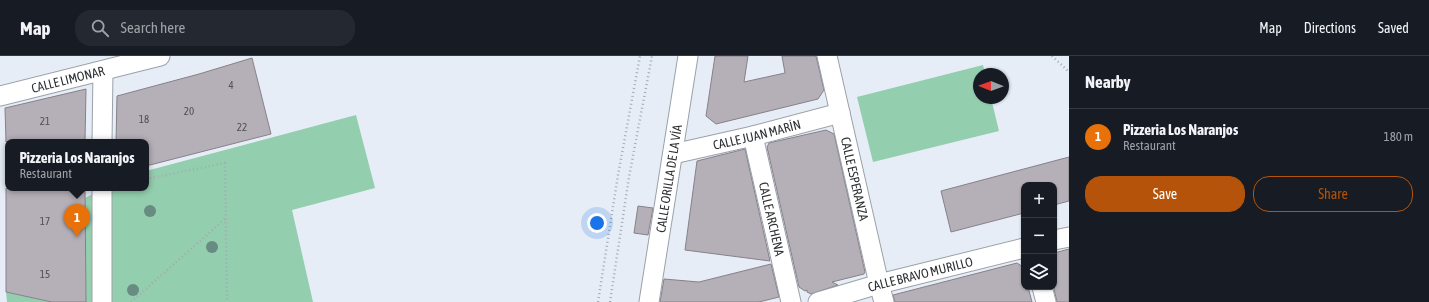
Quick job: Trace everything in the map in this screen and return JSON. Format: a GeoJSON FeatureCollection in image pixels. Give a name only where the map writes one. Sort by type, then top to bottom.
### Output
{"type":"FeatureCollection","features":[{"type":"Feature","properties":{"kind":"street","name":"CALLE LIMONAR"},"geometry":{"type":"LineString","coordinates":[[0,96],[160,56]]}},
{"type":"Feature","properties":{"kind":"street","name":"CALLE ORILLA DE LA VÍA"},"geometry":{"type":"LineString","coordinates":[[649,302],[688,56]]}},
{"type":"Feature","properties":{"kind":"street","name":"CALLE ESPERANZA"},"geometry":{"type":"LineString","coordinates":[[828,56],[884,302]]}},
{"type":"Feature","properties":{"kind":"street"},"geometry":{"type":"LineString","coordinates":[[102,139],[103,71]]}},
{"type":"Feature","properties":{"kind":"street","name":"CALLE JUAN MARÍN"},"geometry":{"type":"LineString","coordinates":[[672,154],[753,136],[840,113]]}},
{"type":"Feature","properties":{"kind":"street","name":"CALLE ARCHENA"},"geometry":{"type":"LineString","coordinates":[[753,136],[791,302]]}},
{"type":"Feature","properties":{"kind":"street"},"geometry":{"type":"LineString","coordinates":[[102,191],[102,302]]}},
{"type":"Feature","properties":{"kind":"street"},"geometry":{"type":"LineString","coordinates":[[1057,239],[1069,237]]}},
{"type":"Feature","properties":{"kind":"street","name":"CALLE BRAVO MURILLO"},"geometry":{"type":"LineString","coordinates":[[818,302],[879,284],[1021,249]]}},
{"type":"Feature","properties":{"kind":"street"},"geometry":{"type":"LineString","coordinates":[[1043,290],[1046,302]]}},
{"type":"Feature","properties":{"kind":"path"},"geometry":{"type":"LineString","coordinates":[[598,302],[618,175],[640,56]]}},
{"type":"Feature","properties":{"kind":"path"},"geometry":{"type":"LineString","coordinates":[[610,302],[629,177],[652,56]]}},
{"type":"Feature","properties":{"kind":"path"},"geometry":{"type":"LineString","coordinates":[[1052,56],[1069,72]]}},
{"type":"Feature","properties":{"kind":"path"},"geometry":{"type":"LineString","coordinates":[[149,179],[225,163],[227,302]]}},
{"type":"Feature","properties":{"kind":"path"},"geometry":{"type":"LineString","coordinates":[[132,302],[226,217]]}},
{"type":"Feature","properties":{"kind":"green space"},"geometry":{"type":"Polygon","coordinates":[[[983,65],[984,68],[973,68],[973,104],[992,104],[999,131],[873,162],[857,97],[983,65]]]}},
{"type":"Feature","properties":{"kind":"green space"},"geometry":{"type":"Polygon","coordinates":[[[356,115],[375,188],[292,210],[313,302],[86,302],[85,198],[98,191],[149,191],[149,170],[356,115]]]}},
{"type":"Feature","properties":{"kind":"green space"},"geometry":{"type":"Polygon","coordinates":[[[6,292],[52,302],[7,302],[6,292]]]}},
{"type":"Feature","properties":{"kind":"building"},"geometry":{"type":"Polygon","coordinates":[[[715,56],[748,56],[744,82],[785,73],[782,56],[816,56],[824,90],[818,99],[716,124],[706,116],[715,56]]]}},
{"type":"Feature","properties":{"kind":"building"},"geometry":{"type":"Polygon","coordinates":[[[252,58],[271,134],[149,165],[149,139],[116,139],[117,96],[252,58]]]}},
{"type":"Feature","properties":{"kind":"building"},"geometry":{"type":"Polygon","coordinates":[[[86,89],[85,139],[6,139],[5,108],[86,89]]]}},
{"type":"Feature","properties":{"kind":"building"},"geometry":{"type":"Polygon","coordinates":[[[826,130],[834,134],[865,272],[864,274],[832,282],[838,285],[811,294],[807,292],[807,290],[805,291],[799,287],[767,147],[769,143],[826,130]]]}},
{"type":"Feature","properties":{"kind":"building"},"geometry":{"type":"Polygon","coordinates":[[[745,149],[770,261],[685,250],[697,161],[745,149]]]}},
{"type":"Feature","properties":{"kind":"building"},"geometry":{"type":"Polygon","coordinates":[[[1069,157],[1069,201],[1057,204],[1057,182],[1021,182],[1021,214],[951,232],[941,191],[1069,157]]]}},
{"type":"Feature","properties":{"kind":"building"},"geometry":{"type":"Polygon","coordinates":[[[6,191],[85,191],[86,302],[52,302],[6,292],[6,191]]]}},
{"type":"Feature","properties":{"kind":"building"},"geometry":{"type":"Polygon","coordinates":[[[638,206],[653,208],[648,235],[634,233],[638,206]]]}},
{"type":"Feature","properties":{"kind":"building"},"geometry":{"type":"Polygon","coordinates":[[[1069,249],[1069,302],[1057,302],[1054,290],[1057,290],[1057,252],[1069,249]]]}},
{"type":"Feature","properties":{"kind":"building"},"geometry":{"type":"Polygon","coordinates":[[[1017,263],[1021,266],[1021,290],[1029,290],[1032,302],[895,302],[893,295],[1017,263]]]}},
{"type":"Feature","properties":{"kind":"building"},"geometry":{"type":"Polygon","coordinates":[[[771,264],[779,297],[759,302],[660,302],[664,279],[699,282],[771,264]]]}},
{"type":"Feature","properties":{"kind":"place","name":"Pizzeria Los Naranjos"},"geometry":{"type":"Point","coordinates":[77,237]}}]}
